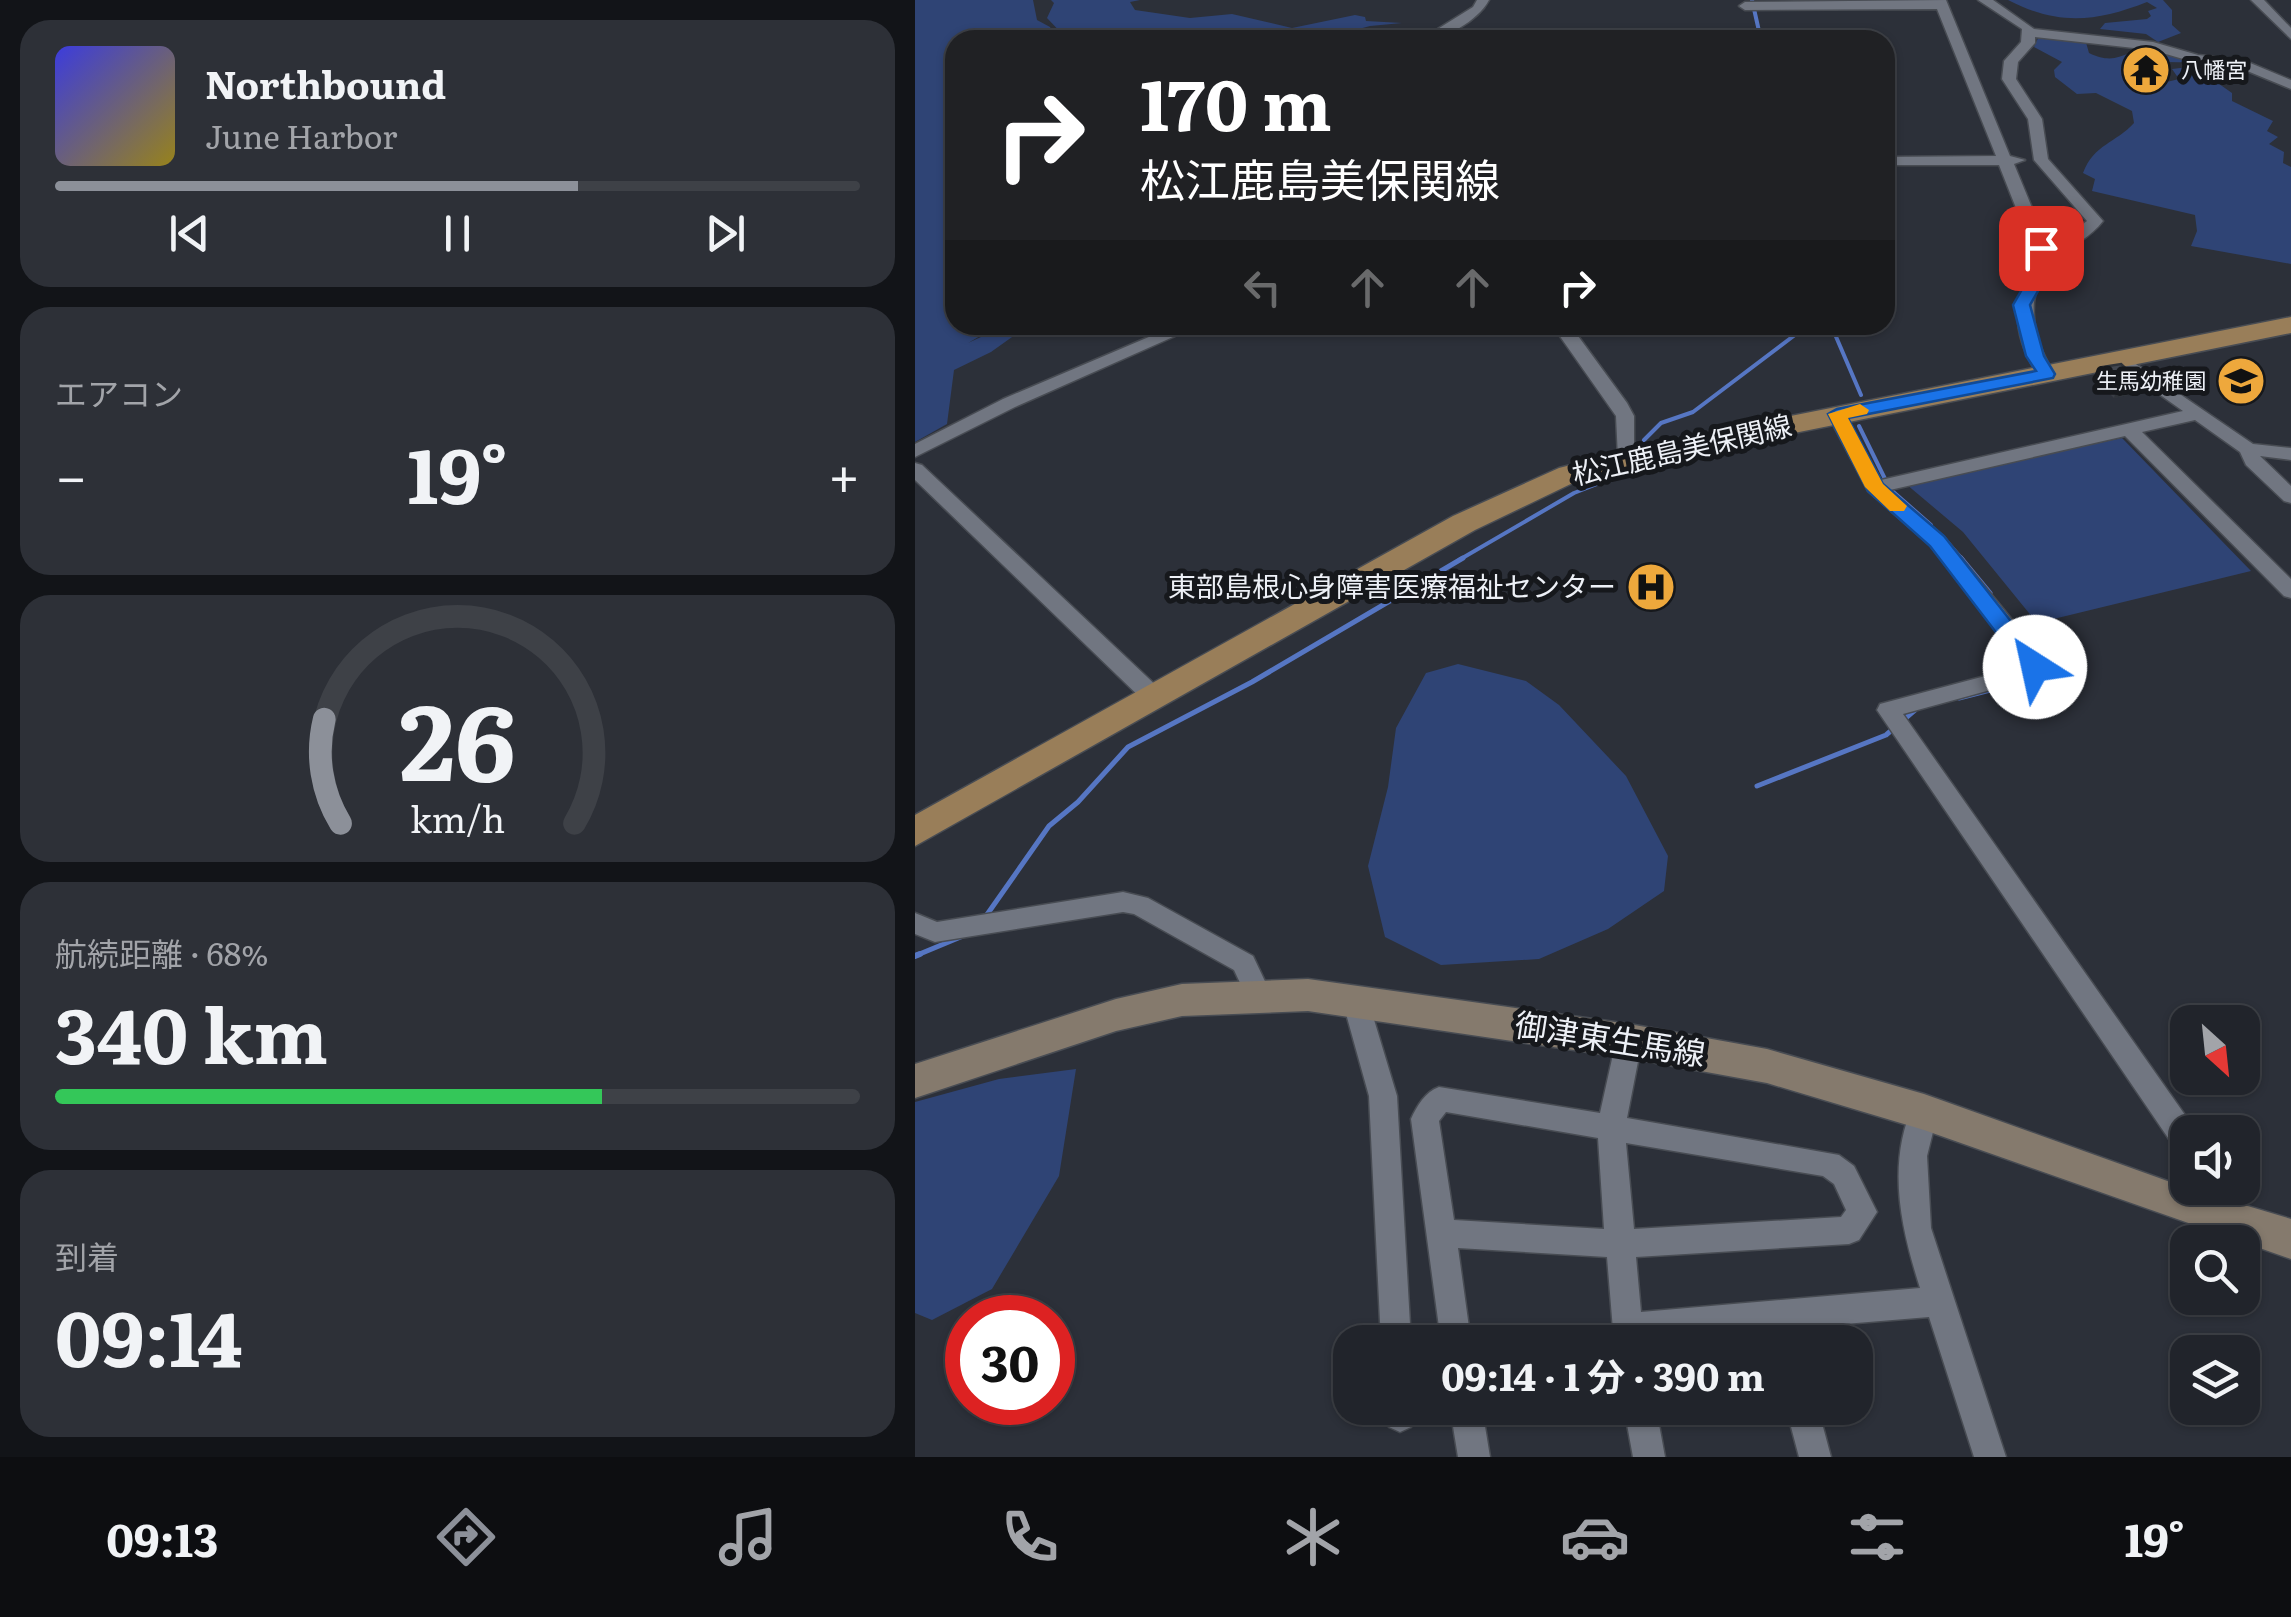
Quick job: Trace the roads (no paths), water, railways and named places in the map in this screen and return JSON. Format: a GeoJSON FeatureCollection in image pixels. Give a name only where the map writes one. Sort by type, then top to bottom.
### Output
{"type":"FeatureCollection","features":[{"type":"Feature","properties":{"kind":"main road","name":"松江鹿島美保関線"},"geometry":{"type":"LineString","coordinates":[[915,832],[1465,523],[1569,474],[1837,414],[2291,326]]}},
{"type":"Feature","properties":{"kind":"main road","name":"御津東生馬線"},"geometry":{"type":"LineString","coordinates":[[915,1081],[1116,1015],[1183,1000],[1308,995],[1629,1040],[1767,1066],[2170,1186]]}},
{"type":"Feature","properties":{"kind":"main road","name":"御津東生馬線"},"geometry":{"type":"LineString","coordinates":[[2225,1205],[2291,1239]]}},
{"type":"Feature","properties":{"kind":"street"},"geometry":{"type":"LineString","coordinates":[[1443,30],[1479,8],[1483,0]]}},
{"type":"Feature","properties":{"kind":"street"},"geometry":{"type":"LineString","coordinates":[[1983,0],[2019,19],[2029,32],[2028,43],[2011,61],[2009,79],[2035,119],[2041,160],[2095,221],[2087,234],[2045,260],[2022,305],[2035,356],[2047,374]]}},
{"type":"Feature","properties":{"kind":"street"},"geometry":{"type":"LineString","coordinates":[[2257,0],[2291,34]]}},
{"type":"Feature","properties":{"kind":"street"},"geometry":{"type":"LineString","coordinates":[[1745,6],[1941,2],[2045,260]]}},
{"type":"Feature","properties":{"kind":"street"},"geometry":{"type":"LineString","coordinates":[[2029,32],[2153,46],[2197,58],[2243,64],[2291,85]]}},
{"type":"Feature","properties":{"kind":"street"},"geometry":{"type":"LineString","coordinates":[[1895,161],[2041,160]]}},
{"type":"Feature","properties":{"kind":"street"},"geometry":{"type":"LineString","coordinates":[[915,451],[1009,403],[1168,335]]}},
{"type":"Feature","properties":{"kind":"street"},"geometry":{"type":"LineString","coordinates":[[1568,335],[1619,403],[1625,416],[1627,458]]}},
{"type":"Feature","properties":{"kind":"street"},"geometry":{"type":"LineString","coordinates":[[2121,359],[2248,449],[2291,454]]}},
{"type":"Feature","properties":{"kind":"street"},"geometry":{"type":"LineString","coordinates":[[1837,414],[1883,485],[1937,541],[2035,667],[1888,710],[2170,1117]]}},
{"type":"Feature","properties":{"kind":"street"},"geometry":{"type":"LineString","coordinates":[[1883,485],[2195,414]]}},
{"type":"Feature","properties":{"kind":"street"},"geometry":{"type":"LineString","coordinates":[[2129,430],[2291,592]]}},
{"type":"Feature","properties":{"kind":"street"},"geometry":{"type":"LineString","coordinates":[[2248,449],[2253,461],[2291,496]]}},
{"type":"Feature","properties":{"kind":"street"},"geometry":{"type":"LineString","coordinates":[[915,470],[1155,698]]}},
{"type":"Feature","properties":{"kind":"street"},"geometry":{"type":"LineString","coordinates":[[915,923],[935,932],[1101,903],[1139,905],[1244,963],[1258,994]]}},
{"type":"Feature","properties":{"kind":"street"},"geometry":{"type":"LineString","coordinates":[[1356,1004],[1361,1036],[1374,1058],[1383,1096],[1395,1325]]}},
{"type":"Feature","properties":{"kind":"street"},"geometry":{"type":"LineString","coordinates":[[1626,1325],[1611,1129],[1629,1040]]}},
{"type":"Feature","properties":{"kind":"street"},"geometry":{"type":"LineString","coordinates":[[1439,1234],[1619,1244],[1849,1230],[1862,1212],[1844,1175],[1829,1164],[1439,1099],[1425,1119],[1439,1234],[1453,1325]]}},
{"type":"Feature","properties":{"kind":"street"},"geometry":{"type":"LineString","coordinates":[[1924,1112],[1913,1156],[1915,1228],[1990,1457]]}},
{"type":"Feature","properties":{"kind":"street"},"geometry":{"type":"LineString","coordinates":[[1808,1325],[1939,1301]]}},
{"type":"Feature","properties":{"kind":"street"},"geometry":{"type":"LineString","coordinates":[[1469,1425],[1474,1457]]}},
{"type":"Feature","properties":{"kind":"street"},"geometry":{"type":"LineString","coordinates":[[1643,1425],[1649,1457]]}},
{"type":"Feature","properties":{"kind":"street"},"geometry":{"type":"LineString","coordinates":[[1807,1425],[1815,1457]]}},
{"type":"Feature","properties":{"kind":"waterway"},"geometry":{"type":"LineString","coordinates":[[1752,0],[1759,30]]}},
{"type":"Feature","properties":{"kind":"waterway"},"geometry":{"type":"LineString","coordinates":[[1644,440],[1661,423],[1693,412],[1795,335]]}},
{"type":"Feature","properties":{"kind":"waterway"},"geometry":{"type":"LineString","coordinates":[[1835,335],[1861,395]]}},
{"type":"Feature","properties":{"kind":"waterway"},"geometry":{"type":"LineString","coordinates":[[1859,426],[1890,489],[1931,525]]}},
{"type":"Feature","properties":{"kind":"waterway"},"geometry":{"type":"LineString","coordinates":[[1459,560],[1574,493],[1620,475]]}},
{"type":"Feature","properties":{"kind":"waterway"},"geometry":{"type":"LineString","coordinates":[[1942,536],[1963,560]]}},
{"type":"Feature","properties":{"kind":"waterway"},"geometry":{"type":"LineString","coordinates":[[986,916],[1049,826],[1078,802],[1128,747],[1252,682],[1463,558]]}},
{"type":"Feature","properties":{"kind":"waterway"},"geometry":{"type":"LineString","coordinates":[[1961,558],[1990,593]]}},
{"type":"Feature","properties":{"kind":"waterway"},"geometry":{"type":"LineString","coordinates":[[1959,698],[2053,674],[2042,661]]}},
{"type":"Feature","properties":{"kind":"waterway"},"geometry":{"type":"LineString","coordinates":[[1757,786],[1886,735],[1915,710]]}},
{"type":"Feature","properties":{"kind":"waterway"},"geometry":{"type":"LineString","coordinates":[[920,954],[915,956],[963,936]]}},
{"type":"Feature","properties":{"kind":"place","name":"八幡宮"},"geometry":{"type":"Point","coordinates":[2146,70]}},
{"type":"Feature","properties":{"kind":"place","name":"生馬幼稚園"},"geometry":{"type":"Point","coordinates":[2241,381]}},
{"type":"Feature","properties":{"kind":"place","name":"東部島根心身障害医療福祉センター"},"geometry":{"type":"Point","coordinates":[1651,587]}}]}
